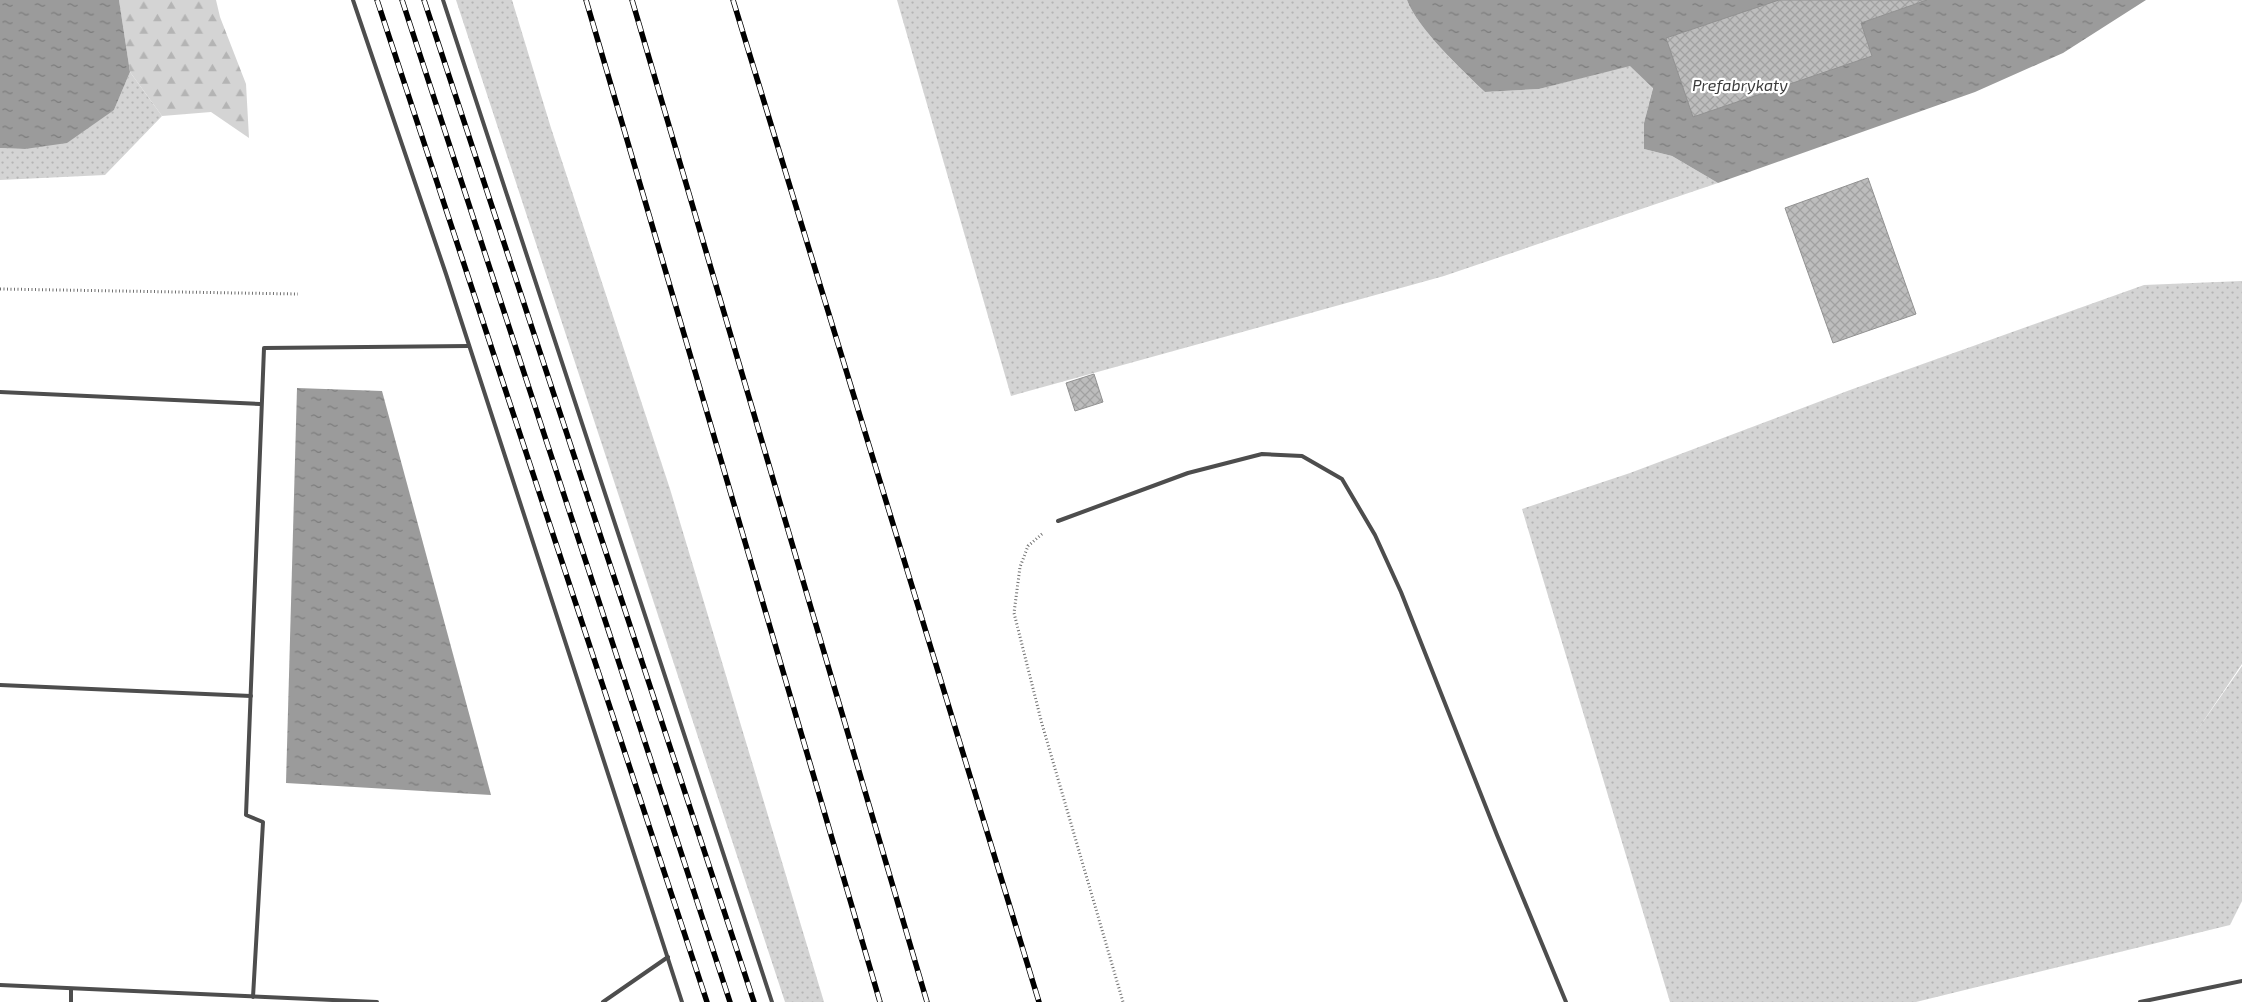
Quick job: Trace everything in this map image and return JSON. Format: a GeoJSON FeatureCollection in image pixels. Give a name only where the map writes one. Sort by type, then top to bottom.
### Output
{"type":"FeatureCollection","features":[{"type":"Feature","properties":{"kind":"lane"},"geometry":{"type":"LineString","coordinates":[[353,0],[469,346],[682,1002]]}},
{"type":"Feature","properties":{"kind":"lane"},"geometry":{"type":"LineString","coordinates":[[443,0],[772,1002]]}},
{"type":"Feature","properties":{"kind":"lane"},"geometry":{"type":"LineString","coordinates":[[254,997],[263,822],[246,815],[260,404],[264,348],[469,346]]}},
{"type":"Feature","properties":{"kind":"lane"},"geometry":{"type":"LineString","coordinates":[[0,392],[260,404]]}},
{"type":"Feature","properties":{"kind":"lane"},"geometry":{"type":"LineString","coordinates":[[1058,521],[1188,473],[1262,454],[1302,456],[1342,479],[1375,535],[1401,592],[1496,835],[1566,1002]]}},
{"type":"Feature","properties":{"kind":"lane"},"geometry":{"type":"LineString","coordinates":[[0,685],[251,696]]}},
{"type":"Feature","properties":{"kind":"lane"},"geometry":{"type":"LineString","coordinates":[[603,1002],[668,957]]}},
{"type":"Feature","properties":{"kind":"lane"},"geometry":{"type":"LineString","coordinates":[[2140,1002],[2242,981]]}},
{"type":"Feature","properties":{"kind":"lane"},"geometry":{"type":"LineString","coordinates":[[0,985],[377,1002]]}},
{"type":"Feature","properties":{"kind":"lane"},"geometry":{"type":"LineString","coordinates":[[71,989],[71,1002]]}},
{"type":"Feature","properties":{"kind":"path"},"geometry":{"type":"LineString","coordinates":[[0,289],[298,294]]}},
{"type":"Feature","properties":{"kind":"path"},"geometry":{"type":"LineString","coordinates":[[1058,521],[1028,546],[1020,568],[1014,613],[1042,724],[1123,1002]]}},
{"type":"Feature","properties":{"kind":"green space"},"geometry":{"type":"Polygon","coordinates":[[[119,0],[216,0],[220,17],[246,84],[249,138],[211,112],[162,116],[130,72],[119,0]]]}},
{"type":"Feature","properties":{"kind":"green space"},"geometry":{"type":"Polygon","coordinates":[[[456,0],[512,0],[551,128],[670,489],[824,1002],[785,1002],[456,0]]]}},
{"type":"Feature","properties":{"kind":"green space"},"geometry":{"type":"Polygon","coordinates":[[[897,0],[1407,0],[1412,11],[1430,36],[1485,92],[1539,89],[1630,65],[1653,87],[1644,123],[1644,149],[1672,156],[1718,183],[1444,276],[1011,396],[897,0]]]}},
{"type":"Feature","properties":{"kind":"green space"},"geometry":{"type":"Polygon","coordinates":[[[130,72],[162,116],[105,175],[0,180],[0,148],[25,149],[114,110],[130,72]]]}},
{"type":"Feature","properties":{"kind":"green space"},"geometry":{"type":"Polygon","coordinates":[[[2242,281],[2242,664],[2196,732],[2242,666],[2242,901],[2230,925],[1916,1002],[1670,1002],[1522,509],[1630,473],[1850,390],[2144,285],[2242,281]]]}},
{"type":"Feature","properties":{"kind":"water"},"geometry":{"type":"Polygon","coordinates":[[[0,0],[119,0],[130,72],[114,110],[67,143],[25,149],[0,148],[0,0]]]}},
{"type":"Feature","properties":{"kind":"water","name":"Prefabrykaty"},"geometry":{"type":"Polygon","coordinates":[[[1407,0],[2146,0],[2063,53],[1975,92],[1718,183],[1672,156],[1644,149],[1644,123],[1653,88],[1630,66],[1539,89],[1485,92],[1430,36],[1412,11],[1407,0]]]}},
{"type":"Feature","properties":{"kind":"water"},"geometry":{"type":"Polygon","coordinates":[[[297,388],[382,391],[491,795],[286,783],[297,388]]]}},
{"type":"Feature","properties":{"kind":"building"},"geometry":{"type":"Polygon","coordinates":[[[1779,0],[1927,0],[1861,23],[1872,56],[1693,117],[1666,38],[1779,0]]]}},
{"type":"Feature","properties":{"kind":"building"},"geometry":{"type":"Polygon","coordinates":[[[1868,178],[1916,314],[1833,343],[1785,208],[1868,178]]]}},
{"type":"Feature","properties":{"kind":"building"},"geometry":{"type":"Polygon","coordinates":[[[1094,374],[1103,402],[1075,411],[1066,383],[1094,374]]]}},
{"type":"Feature","properties":{"kind":"railway"},"geometry":{"type":"LineString","coordinates":[[377,0],[707,1002]]}},
{"type":"Feature","properties":{"kind":"railway"},"geometry":{"type":"LineString","coordinates":[[402,0],[730,1002]]}},
{"type":"Feature","properties":{"kind":"railway"},"geometry":{"type":"LineString","coordinates":[[424,0],[754,1002]]}},
{"type":"Feature","properties":{"kind":"railway"},"geometry":{"type":"LineString","coordinates":[[586,0],[880,1002]]}},
{"type":"Feature","properties":{"kind":"railway"},"geometry":{"type":"LineString","coordinates":[[632,0],[927,1002]]}},
{"type":"Feature","properties":{"kind":"railway"},"geometry":{"type":"LineString","coordinates":[[733,0],[1039,1002]]}}]}
